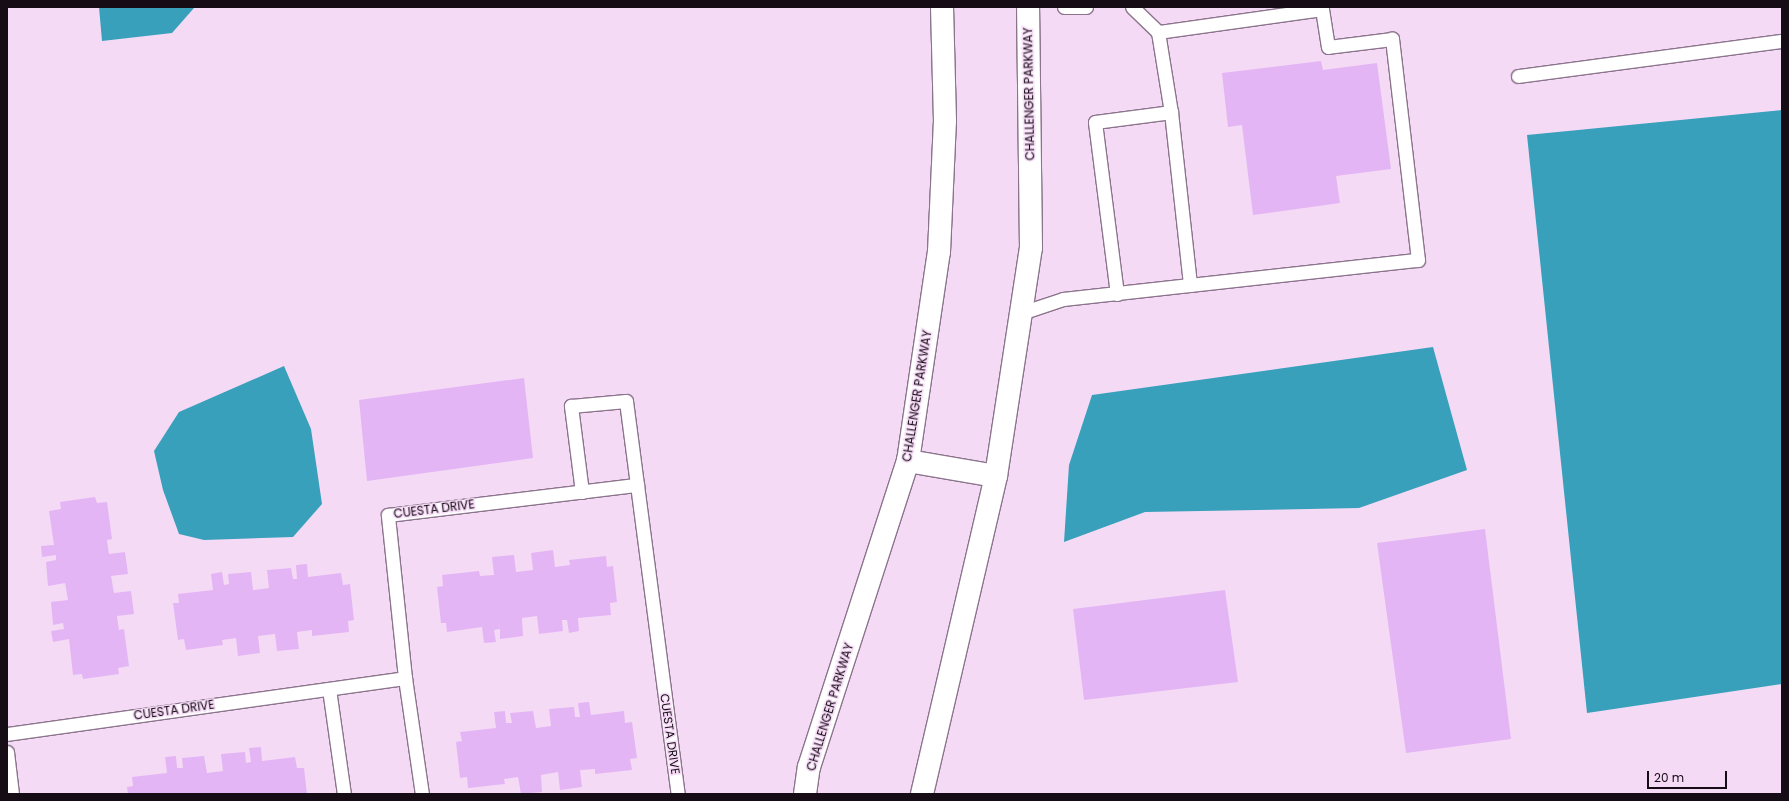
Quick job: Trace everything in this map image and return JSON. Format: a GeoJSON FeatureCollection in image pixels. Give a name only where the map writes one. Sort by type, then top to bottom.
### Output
{"type":"FeatureCollection","features":[{"type":"Feature","properties":{"kind":"main road","name":"CHALLENGER PARKWAY"},"geometry":{"type":"LineString","coordinates":[[805,794],[809,767],[908,460],[939,252],[945,121],[942,7]]}},
{"type":"Feature","properties":{"kind":"main road","name":"CHALLENGER PARKWAY"},"geometry":{"type":"LineString","coordinates":[[922,794],[996,476],[1031,248],[1028,7]]}},
{"type":"Feature","properties":{"kind":"main road"},"geometry":{"type":"LineString","coordinates":[[908,460],[996,476]]}},
{"type":"Feature","properties":{"kind":"lane"},"geometry":{"type":"LineString","coordinates":[[1064,7],[1086,7]]}},
{"type":"Feature","properties":{"kind":"lane"},"geometry":{"type":"LineString","coordinates":[[1132,7],[1158,32],[1171,112],[1190,285]]}},
{"type":"Feature","properties":{"kind":"lane"},"geometry":{"type":"LineString","coordinates":[[1021,313],[1063,299],[1418,260],[1392,39],[1328,47],[1322,9],[1158,32]]}},
{"type":"Feature","properties":{"kind":"lane"},"geometry":{"type":"LineString","coordinates":[[1518,76],[1782,41]]}},
{"type":"Feature","properties":{"kind":"lane"},"geometry":{"type":"LineString","coordinates":[[1116,294],[1094,122],[1171,112]]}},
{"type":"Feature","properties":{"kind":"lane"},"geometry":{"type":"LineString","coordinates":[[582,492],[572,406],[626,401],[637,485]]}},
{"type":"Feature","properties":{"kind":"lane","name":"CUESTA DRIVE"},"geometry":{"type":"LineString","coordinates":[[7,734],[405,678],[388,515],[637,485],[678,794]]}},
{"type":"Feature","properties":{"kind":"lane"},"geometry":{"type":"LineString","coordinates":[[405,678],[422,794]]}},
{"type":"Feature","properties":{"kind":"lane"},"geometry":{"type":"LineString","coordinates":[[329,689],[344,794]]}},
{"type":"Feature","properties":{"kind":"lane"},"geometry":{"type":"LineString","coordinates":[[7,752],[12,794]]}},
{"type":"Feature","properties":{"kind":"water"},"geometry":{"type":"Polygon","coordinates":[[[99,7],[194,8],[172,33],[102,41],[99,7]]]}},
{"type":"Feature","properties":{"kind":"water"},"geometry":{"type":"Polygon","coordinates":[[[1782,110],[1782,684],[1587,713],[1527,135],[1782,110]]]}},
{"type":"Feature","properties":{"kind":"water"},"geometry":{"type":"Polygon","coordinates":[[[1433,347],[1467,470],[1359,508],[1145,512],[1064,542],[1069,465],[1092,395],[1433,347]]]}},
{"type":"Feature","properties":{"kind":"water"},"geometry":{"type":"Polygon","coordinates":[[[284,366],[311,429],[322,504],[293,537],[204,540],[179,534],[163,490],[154,451],[179,412],[284,366]]]}},
{"type":"Feature","properties":{"kind":"building"},"geometry":{"type":"Polygon","coordinates":[[[1321,61],[1323,70],[1377,63],[1391,169],[1336,176],[1340,203],[1253,215],[1242,125],[1228,127],[1222,73],[1321,61]]]}},
{"type":"Feature","properties":{"kind":"building"},"geometry":{"type":"Polygon","coordinates":[[[524,378],[533,458],[367,481],[359,400],[524,378]]]}},
{"type":"Feature","properties":{"kind":"building"},"geometry":{"type":"Polygon","coordinates":[[[95,497],[97,503],[107,502],[112,539],[107,540],[109,554],[125,552],[128,574],[111,576],[114,593],[131,591],[134,614],[117,616],[119,630],[124,629],[129,666],[118,668],[119,674],[83,679],[82,674],[73,675],[69,639],[53,642],[51,631],[64,629],[63,623],[53,625],[51,602],[68,600],[65,583],[48,586],[46,562],[56,560],[56,555],[42,557],[41,546],[54,545],[49,511],[61,509],[60,502],[95,497]]]}},
{"type":"Feature","properties":{"kind":"building"},"geometry":{"type":"Polygon","coordinates":[[[1485,529],[1511,739],[1406,753],[1377,543],[1485,529]]]}},
{"type":"Feature","properties":{"kind":"building"},"geometry":{"type":"Polygon","coordinates":[[[553,550],[555,567],[570,565],[569,560],[606,556],[607,567],[613,566],[617,602],[610,603],[611,615],[578,618],[579,631],[569,633],[567,620],[562,620],[563,631],[539,634],[537,616],[522,618],[523,636],[500,639],[500,629],[494,630],[496,642],[484,643],[482,627],[447,632],[446,623],[441,623],[437,587],[443,586],[442,575],[479,571],[480,576],[494,575],[492,557],[514,555],[516,572],[533,570],[531,553],[553,550]]]}},
{"type":"Feature","properties":{"kind":"building"},"geometry":{"type":"Polygon","coordinates":[[[307,564],[308,577],[341,573],[343,585],[350,584],[354,620],[348,621],[349,632],[312,636],[312,630],[297,632],[299,649],[277,651],[275,634],[258,636],[260,653],[238,656],[236,638],[222,640],[223,645],[186,650],[184,639],[178,640],[173,603],[179,603],[178,594],[213,590],[211,574],[222,572],[224,585],[229,584],[228,574],[251,572],[253,590],[269,588],[267,570],[291,568],[293,579],[297,579],[296,565],[307,564]]]}},
{"type":"Feature","properties":{"kind":"building"},"geometry":{"type":"Polygon","coordinates":[[[1225,590],[1238,682],[1084,700],[1073,609],[1225,590]]]}},
{"type":"Feature","properties":{"kind":"building"},"geometry":{"type":"Polygon","coordinates":[[[589,702],[591,715],[624,711],[625,723],[632,722],[637,758],[630,759],[632,770],[595,774],[595,769],[580,770],[582,787],[560,790],[558,772],[541,775],[542,792],[521,794],[518,777],[504,779],[505,784],[468,788],[467,777],[460,778],[456,742],[462,741],[460,732],[496,728],[494,712],[505,711],[506,723],[512,723],[510,713],[533,711],[536,728],[551,726],[549,709],[574,707],[575,717],[580,717],[578,703],[589,702]]]}},
{"type":"Feature","properties":{"kind":"building"},"geometry":{"type":"Polygon","coordinates":[[[261,747],[262,761],[295,757],[297,768],[304,768],[307,794],[128,794],[127,787],[133,786],[132,777],[167,773],[165,757],[176,756],[177,768],[183,768],[182,758],[204,756],[207,773],[223,771],[221,754],[245,752],[246,763],[251,762],[249,748],[261,747]]]}}]}
